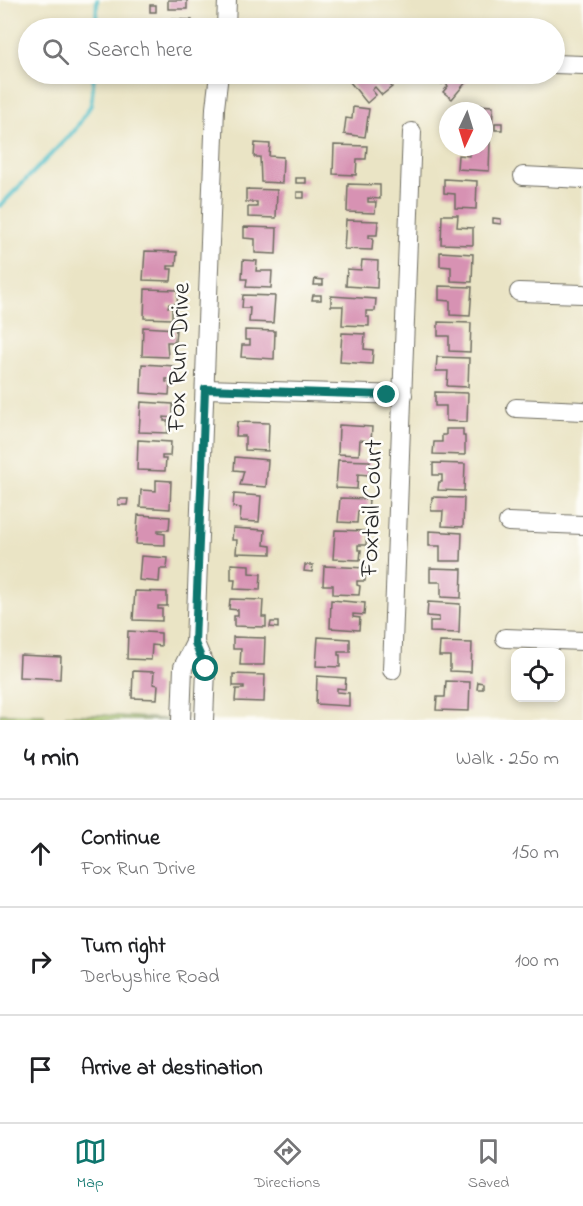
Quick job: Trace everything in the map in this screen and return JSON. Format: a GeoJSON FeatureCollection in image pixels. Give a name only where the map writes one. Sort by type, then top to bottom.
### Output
{"type":"FeatureCollection","features":[{"type":"Feature","properties":{"kind":"street"},"geometry":{"type":"LineString","coordinates":[[226,18],[227,0]]}},
{"type":"Feature","properties":{"kind":"street"},"geometry":{"type":"LineString","coordinates":[[565,64],[583,65]]}},
{"type":"Feature","properties":{"kind":"street","name":"Fox Run Drive"},"geometry":{"type":"LineString","coordinates":[[181,720],[183,667],[195,643],[215,108],[218,84]]}},
{"type":"Feature","properties":{"kind":"street","name":"Foxtail Court"},"geometry":{"type":"LineString","coordinates":[[392,670],[412,132]]}},
{"type":"Feature","properties":{"kind":"street"},"geometry":{"type":"LineString","coordinates":[[523,176],[583,179]]}},
{"type":"Feature","properties":{"kind":"street"},"geometry":{"type":"LineString","coordinates":[[519,292],[583,294]]}},
{"type":"Feature","properties":{"kind":"street"},"geometry":{"type":"LineString","coordinates":[[205,389],[403,395]]}},
{"type":"Feature","properties":{"kind":"street"},"geometry":{"type":"LineString","coordinates":[[516,408],[583,411]]}},
{"type":"Feature","properties":{"kind":"street"},"geometry":{"type":"LineString","coordinates":[[508,522],[583,525]]}},
{"type":"Feature","properties":{"kind":"street"},"geometry":{"type":"LineString","coordinates":[[505,638],[583,641]]}},
{"type":"Feature","properties":{"kind":"street","name":"Fox Run Drive"},"geometry":{"type":"LineString","coordinates":[[195,643],[206,669],[204,720]]}},
{"type":"Feature","properties":{"kind":"green space"},"geometry":{"type":"Polygon","coordinates":[[[0,714],[44,715],[44,720],[0,720],[0,714]]]}},
{"type":"Feature","properties":{"kind":"green space"},"geometry":{"type":"Polygon","coordinates":[[[66,715],[102,715],[175,720],[66,720],[66,715]]]}},
{"type":"Feature","properties":{"kind":"building"},"geometry":{"type":"Polygon","coordinates":[[[168,0],[187,0],[187,9],[168,9],[168,0]]]}},
{"type":"Feature","properties":{"kind":"building"},"geometry":{"type":"Polygon","coordinates":[[[150,5],[156,5],[156,12],[150,12],[150,5]]]}},
{"type":"Feature","properties":{"kind":"building"},"geometry":{"type":"Polygon","coordinates":[[[352,84],[389,84],[392,87],[382,95],[375,87],[372,90],[376,95],[367,103],[352,84]]]}},
{"type":"Feature","properties":{"kind":"building"},"geometry":{"type":"Polygon","coordinates":[[[446,84],[464,84],[452,99],[443,92],[448,86],[446,84]]]}},
{"type":"Feature","properties":{"kind":"building"},"geometry":{"type":"Polygon","coordinates":[[[353,107],[369,109],[365,137],[344,134],[346,118],[352,119],[353,107]]]}},
{"type":"Feature","properties":{"kind":"building"},"geometry":{"type":"Polygon","coordinates":[[[495,123],[502,123],[502,130],[495,130],[495,123]]]}},
{"type":"Feature","properties":{"kind":"building"},"geometry":{"type":"Polygon","coordinates":[[[255,143],[270,144],[269,156],[283,157],[282,183],[261,182],[260,157],[254,157],[255,143]]]}},
{"type":"Feature","properties":{"kind":"building"},"geometry":{"type":"Polygon","coordinates":[[[334,145],[367,146],[366,159],[357,159],[356,175],[333,174],[334,145]]]}},
{"type":"Feature","properties":{"kind":"building"},"geometry":{"type":"Polygon","coordinates":[[[458,156],[490,156],[489,171],[457,169],[458,156]]]}},
{"type":"Feature","properties":{"kind":"building"},"geometry":{"type":"Polygon","coordinates":[[[296,178],[306,178],[306,183],[296,183],[296,178]]]}},
{"type":"Feature","properties":{"kind":"building"},"geometry":{"type":"Polygon","coordinates":[[[444,179],[477,181],[476,209],[455,208],[455,194],[444,193],[444,179]]]}},
{"type":"Feature","properties":{"kind":"building"},"geometry":{"type":"Polygon","coordinates":[[[348,184],[380,185],[380,199],[368,198],[368,202],[376,202],[375,213],[347,212],[348,184]]]}},
{"type":"Feature","properties":{"kind":"building"},"geometry":{"type":"Polygon","coordinates":[[[246,189],[277,190],[276,218],[248,217],[248,207],[257,207],[257,202],[246,202],[246,189]]]}},
{"type":"Feature","properties":{"kind":"building"},"geometry":{"type":"Polygon","coordinates":[[[297,192],[304,192],[304,198],[297,198],[297,192]]]}},
{"type":"Feature","properties":{"kind":"building"},"geometry":{"type":"Polygon","coordinates":[[[442,215],[458,215],[457,227],[473,228],[473,245],[441,244],[442,215]]]}},
{"type":"Feature","properties":{"kind":"building"},"geometry":{"type":"Polygon","coordinates":[[[493,218],[501,219],[501,224],[493,223],[493,218]]]}},
{"type":"Feature","properties":{"kind":"building"},"geometry":{"type":"Polygon","coordinates":[[[346,220],[378,221],[377,235],[369,235],[369,238],[373,238],[372,250],[344,249],[346,220]]]}},
{"type":"Feature","properties":{"kind":"building"},"geometry":{"type":"Polygon","coordinates":[[[244,227],[277,228],[276,254],[255,253],[255,239],[244,238],[244,227]]]}},
{"type":"Feature","properties":{"kind":"building"},"geometry":{"type":"Polygon","coordinates":[[[145,251],[177,252],[176,266],[168,266],[168,269],[172,269],[171,281],[143,280],[145,251]]]}},
{"type":"Feature","properties":{"kind":"building"},"geometry":{"type":"Polygon","coordinates":[[[440,252],[473,254],[472,282],[451,281],[451,267],[440,266],[440,252]]]}},
{"type":"Feature","properties":{"kind":"building"},"geometry":{"type":"Polygon","coordinates":[[[243,260],[257,261],[256,271],[272,271],[271,288],[246,287],[247,279],[242,279],[243,260]]]}},
{"type":"Feature","properties":{"kind":"building"},"geometry":{"type":"Polygon","coordinates":[[[362,260],[378,261],[377,288],[346,286],[347,269],[361,270],[362,260]]]}},
{"type":"Feature","properties":{"kind":"building"},"geometry":{"type":"Polygon","coordinates":[[[315,279],[323,280],[323,285],[314,285],[315,279]]]}},
{"type":"Feature","properties":{"kind":"building"},"geometry":{"type":"Polygon","coordinates":[[[439,286],[472,287],[470,316],[450,315],[450,301],[439,300],[439,286]]]}},
{"type":"Feature","properties":{"kind":"building"},"geometry":{"type":"Polygon","coordinates":[[[145,289],[178,290],[177,304],[169,304],[168,307],[172,307],[172,319],[144,318],[145,289]]]}},
{"type":"Feature","properties":{"kind":"building"},"geometry":{"type":"Polygon","coordinates":[[[243,295],[275,296],[273,323],[249,322],[250,308],[242,308],[243,295]]]}},
{"type":"Feature","properties":{"kind":"building"},"geometry":{"type":"Polygon","coordinates":[[[313,295],[321,295],[321,300],[312,300],[313,295]]]}},
{"type":"Feature","properties":{"kind":"building"},"geometry":{"type":"Polygon","coordinates":[[[331,296],[376,299],[375,311],[366,311],[369,326],[342,325],[343,306],[331,306],[331,296]]]}},
{"type":"Feature","properties":{"kind":"building"},"geometry":{"type":"Polygon","coordinates":[[[438,322],[471,323],[470,352],[449,351],[449,336],[438,336],[438,322]]]}},
{"type":"Feature","properties":{"kind":"building"},"geometry":{"type":"Polygon","coordinates":[[[143,327],[176,329],[175,342],[167,342],[168,357],[142,356],[143,327]]]}},
{"type":"Feature","properties":{"kind":"building"},"geometry":{"type":"Polygon","coordinates":[[[245,330],[275,331],[274,359],[241,357],[242,345],[250,345],[250,340],[245,340],[245,330]]]}},
{"type":"Feature","properties":{"kind":"building"},"geometry":{"type":"Polygon","coordinates":[[[342,333],[365,334],[364,349],[373,350],[372,364],[340,362],[342,333]]]}},
{"type":"Feature","properties":{"kind":"building"},"geometry":{"type":"Polygon","coordinates":[[[437,357],[469,358],[468,387],[447,386],[448,371],[436,371],[437,357]]]}},
{"type":"Feature","properties":{"kind":"building"},"geometry":{"type":"Polygon","coordinates":[[[142,364],[175,366],[174,379],[166,379],[166,382],[170,383],[169,395],[141,393],[142,364]]]}},
{"type":"Feature","properties":{"kind":"building"},"geometry":{"type":"Polygon","coordinates":[[[435,392],[468,393],[467,422],[446,421],[446,406],[435,406],[435,392]]]}},
{"type":"Feature","properties":{"kind":"building"},"geometry":{"type":"Polygon","coordinates":[[[141,402],[173,404],[173,418],[164,417],[164,421],[168,421],[168,433],[139,432],[141,402]]]}},
{"type":"Feature","properties":{"kind":"building"},"geometry":{"type":"Polygon","coordinates":[[[237,422],[269,423],[268,451],[245,450],[245,436],[236,436],[237,422]]]}},
{"type":"Feature","properties":{"kind":"building"},"geometry":{"type":"Polygon","coordinates":[[[339,425],[372,427],[371,441],[360,440],[359,455],[338,454],[339,425]]]}},
{"type":"Feature","properties":{"kind":"building"},"geometry":{"type":"Polygon","coordinates":[[[446,429],[463,429],[465,455],[433,454],[434,442],[442,442],[442,435],[446,435],[446,429]]]}},
{"type":"Feature","properties":{"kind":"building"},"geometry":{"type":"Polygon","coordinates":[[[138,440],[171,442],[170,456],[162,456],[162,459],[166,459],[165,471],[137,470],[138,440]]]}},
{"type":"Feature","properties":{"kind":"building"},"geometry":{"type":"Polygon","coordinates":[[[235,457],[268,460],[266,487],[240,485],[244,471],[234,470],[235,457]]]}},
{"type":"Feature","properties":{"kind":"building"},"geometry":{"type":"Polygon","coordinates":[[[338,460],[370,461],[369,475],[358,474],[357,489],[336,488],[338,460]]]}},
{"type":"Feature","properties":{"kind":"building"},"geometry":{"type":"Polygon","coordinates":[[[433,463],[465,464],[464,491],[438,490],[439,482],[442,482],[442,475],[433,475],[433,463]]]}},
{"type":"Feature","properties":{"kind":"building"},"geometry":{"type":"Polygon","coordinates":[[[156,480],[171,481],[170,509],[140,507],[141,490],[156,491],[156,480]]]}},
{"type":"Feature","properties":{"kind":"building"},"geometry":{"type":"Polygon","coordinates":[[[234,494],[261,496],[259,522],[240,521],[241,508],[233,507],[234,494]]]}},
{"type":"Feature","properties":{"kind":"building"},"geometry":{"type":"Polygon","coordinates":[[[432,497],[464,498],[463,527],[442,526],[443,511],[431,511],[432,497]]]}},
{"type":"Feature","properties":{"kind":"building"},"geometry":{"type":"Polygon","coordinates":[[[340,498],[369,499],[368,512],[358,511],[357,523],[338,522],[340,498]]]}},
{"type":"Feature","properties":{"kind":"building"},"geometry":{"type":"Polygon","coordinates":[[[118,499],[128,499],[127,505],[118,505],[118,499]]]}},
{"type":"Feature","properties":{"kind":"building"},"geometry":{"type":"Polygon","coordinates":[[[138,515],[170,517],[169,530],[158,530],[158,533],[165,534],[165,545],[136,544],[138,515]]]}},
{"type":"Feature","properties":{"kind":"building"},"geometry":{"type":"Polygon","coordinates":[[[233,528],[265,530],[264,545],[271,546],[271,554],[236,553],[237,540],[232,540],[233,528]]]}},
{"type":"Feature","properties":{"kind":"building"},"geometry":{"type":"Polygon","coordinates":[[[335,530],[367,531],[366,545],[358,545],[358,550],[361,550],[360,560],[333,559],[335,530]]]}},
{"type":"Feature","properties":{"kind":"building"},"geometry":{"type":"Polygon","coordinates":[[[429,531],[462,533],[461,561],[440,561],[440,546],[429,546],[429,531]]]}},
{"type":"Feature","properties":{"kind":"building"},"geometry":{"type":"Polygon","coordinates":[[[141,556],[168,558],[167,569],[160,569],[159,582],[139,580],[141,556]]]}},
{"type":"Feature","properties":{"kind":"building"},"geometry":{"type":"Polygon","coordinates":[[[231,564],[249,565],[249,573],[261,574],[260,590],[234,589],[235,580],[231,580],[231,564]]]}},
{"type":"Feature","properties":{"kind":"building"},"geometry":{"type":"Polygon","coordinates":[[[305,565],[313,565],[312,572],[304,571],[305,565]]]}},
{"type":"Feature","properties":{"kind":"building"},"geometry":{"type":"Polygon","coordinates":[[[324,566],[366,568],[365,581],[357,581],[357,585],[360,586],[359,595],[333,594],[333,585],[323,585],[324,566]]]}},
{"type":"Feature","properties":{"kind":"building"},"geometry":{"type":"Polygon","coordinates":[[[430,568],[462,569],[461,598],[441,597],[441,582],[430,582],[430,568]]]}},
{"type":"Feature","properties":{"kind":"building"},"geometry":{"type":"Polygon","coordinates":[[[135,591],[167,592],[167,606],[158,606],[158,609],[162,609],[162,621],[133,620],[135,591]]]}},
{"type":"Feature","properties":{"kind":"building"},"geometry":{"type":"Polygon","coordinates":[[[230,599],[263,600],[262,617],[266,617],[266,627],[234,626],[234,616],[238,616],[238,610],[229,609],[230,599]]]}},
{"type":"Feature","properties":{"kind":"building"},"geometry":{"type":"Polygon","coordinates":[[[331,600],[365,603],[364,615],[353,614],[353,617],[360,618],[359,630],[330,628],[331,600]]]}},
{"type":"Feature","properties":{"kind":"building"},"geometry":{"type":"Polygon","coordinates":[[[428,602],[460,604],[459,633],[430,632],[430,621],[439,621],[439,617],[427,616],[428,602]]]}},
{"type":"Feature","properties":{"kind":"building"},"geometry":{"type":"Polygon","coordinates":[[[271,622],[278,622],[278,628],[270,627],[271,622]]]}},
{"type":"Feature","properties":{"kind":"building"},"geometry":{"type":"Polygon","coordinates":[[[128,631],[161,633],[161,646],[152,645],[151,660],[127,659],[128,631]]]}},
{"type":"Feature","properties":{"kind":"building"},"geometry":{"type":"Polygon","coordinates":[[[233,637],[265,638],[264,665],[240,665],[241,649],[233,649],[233,637]]]}},
{"type":"Feature","properties":{"kind":"building"},"geometry":{"type":"Polygon","coordinates":[[[318,637],[350,639],[350,652],[338,652],[340,667],[316,666],[318,637]]]}},
{"type":"Feature","properties":{"kind":"building"},"geometry":{"type":"Polygon","coordinates":[[[440,642],[472,643],[471,672],[450,671],[450,656],[439,656],[440,642]]]}},
{"type":"Feature","properties":{"kind":"building"},"geometry":{"type":"Polygon","coordinates":[[[20,655],[61,657],[60,679],[19,677],[20,655]]]}},
{"type":"Feature","properties":{"kind":"building"},"geometry":{"type":"Polygon","coordinates":[[[133,671],[154,672],[153,684],[158,685],[157,699],[132,698],[133,671]]]}},
{"type":"Feature","properties":{"kind":"building"},"geometry":{"type":"Polygon","coordinates":[[[233,674],[265,675],[264,702],[235,701],[236,689],[244,689],[244,686],[233,686],[233,674]]]}},
{"type":"Feature","properties":{"kind":"building"},"geometry":{"type":"Polygon","coordinates":[[[317,676],[346,678],[345,689],[337,688],[337,692],[349,693],[349,706],[316,704],[317,676]]]}},
{"type":"Feature","properties":{"kind":"building"},"geometry":{"type":"Polygon","coordinates":[[[446,681],[470,682],[469,711],[436,710],[437,697],[445,697],[446,681]]]}},
{"type":"Feature","properties":{"kind":"building"},"geometry":{"type":"Polygon","coordinates":[[[478,682],[483,683],[483,689],[477,689],[478,682]]]}},
{"type":"Feature","properties":{"kind":"waterway"},"geometry":{"type":"LineString","coordinates":[[96,18],[97,0]]}},
{"type":"Feature","properties":{"kind":"waterway"},"geometry":{"type":"LineString","coordinates":[[0,206],[75,130],[91,105],[93,84]]}},
{"type":"Feature","properties":{"kind":"route"},"geometry":{"type":"LineString","coordinates":[[206,669],[195,643],[205,389],[387,395]]}}]}
